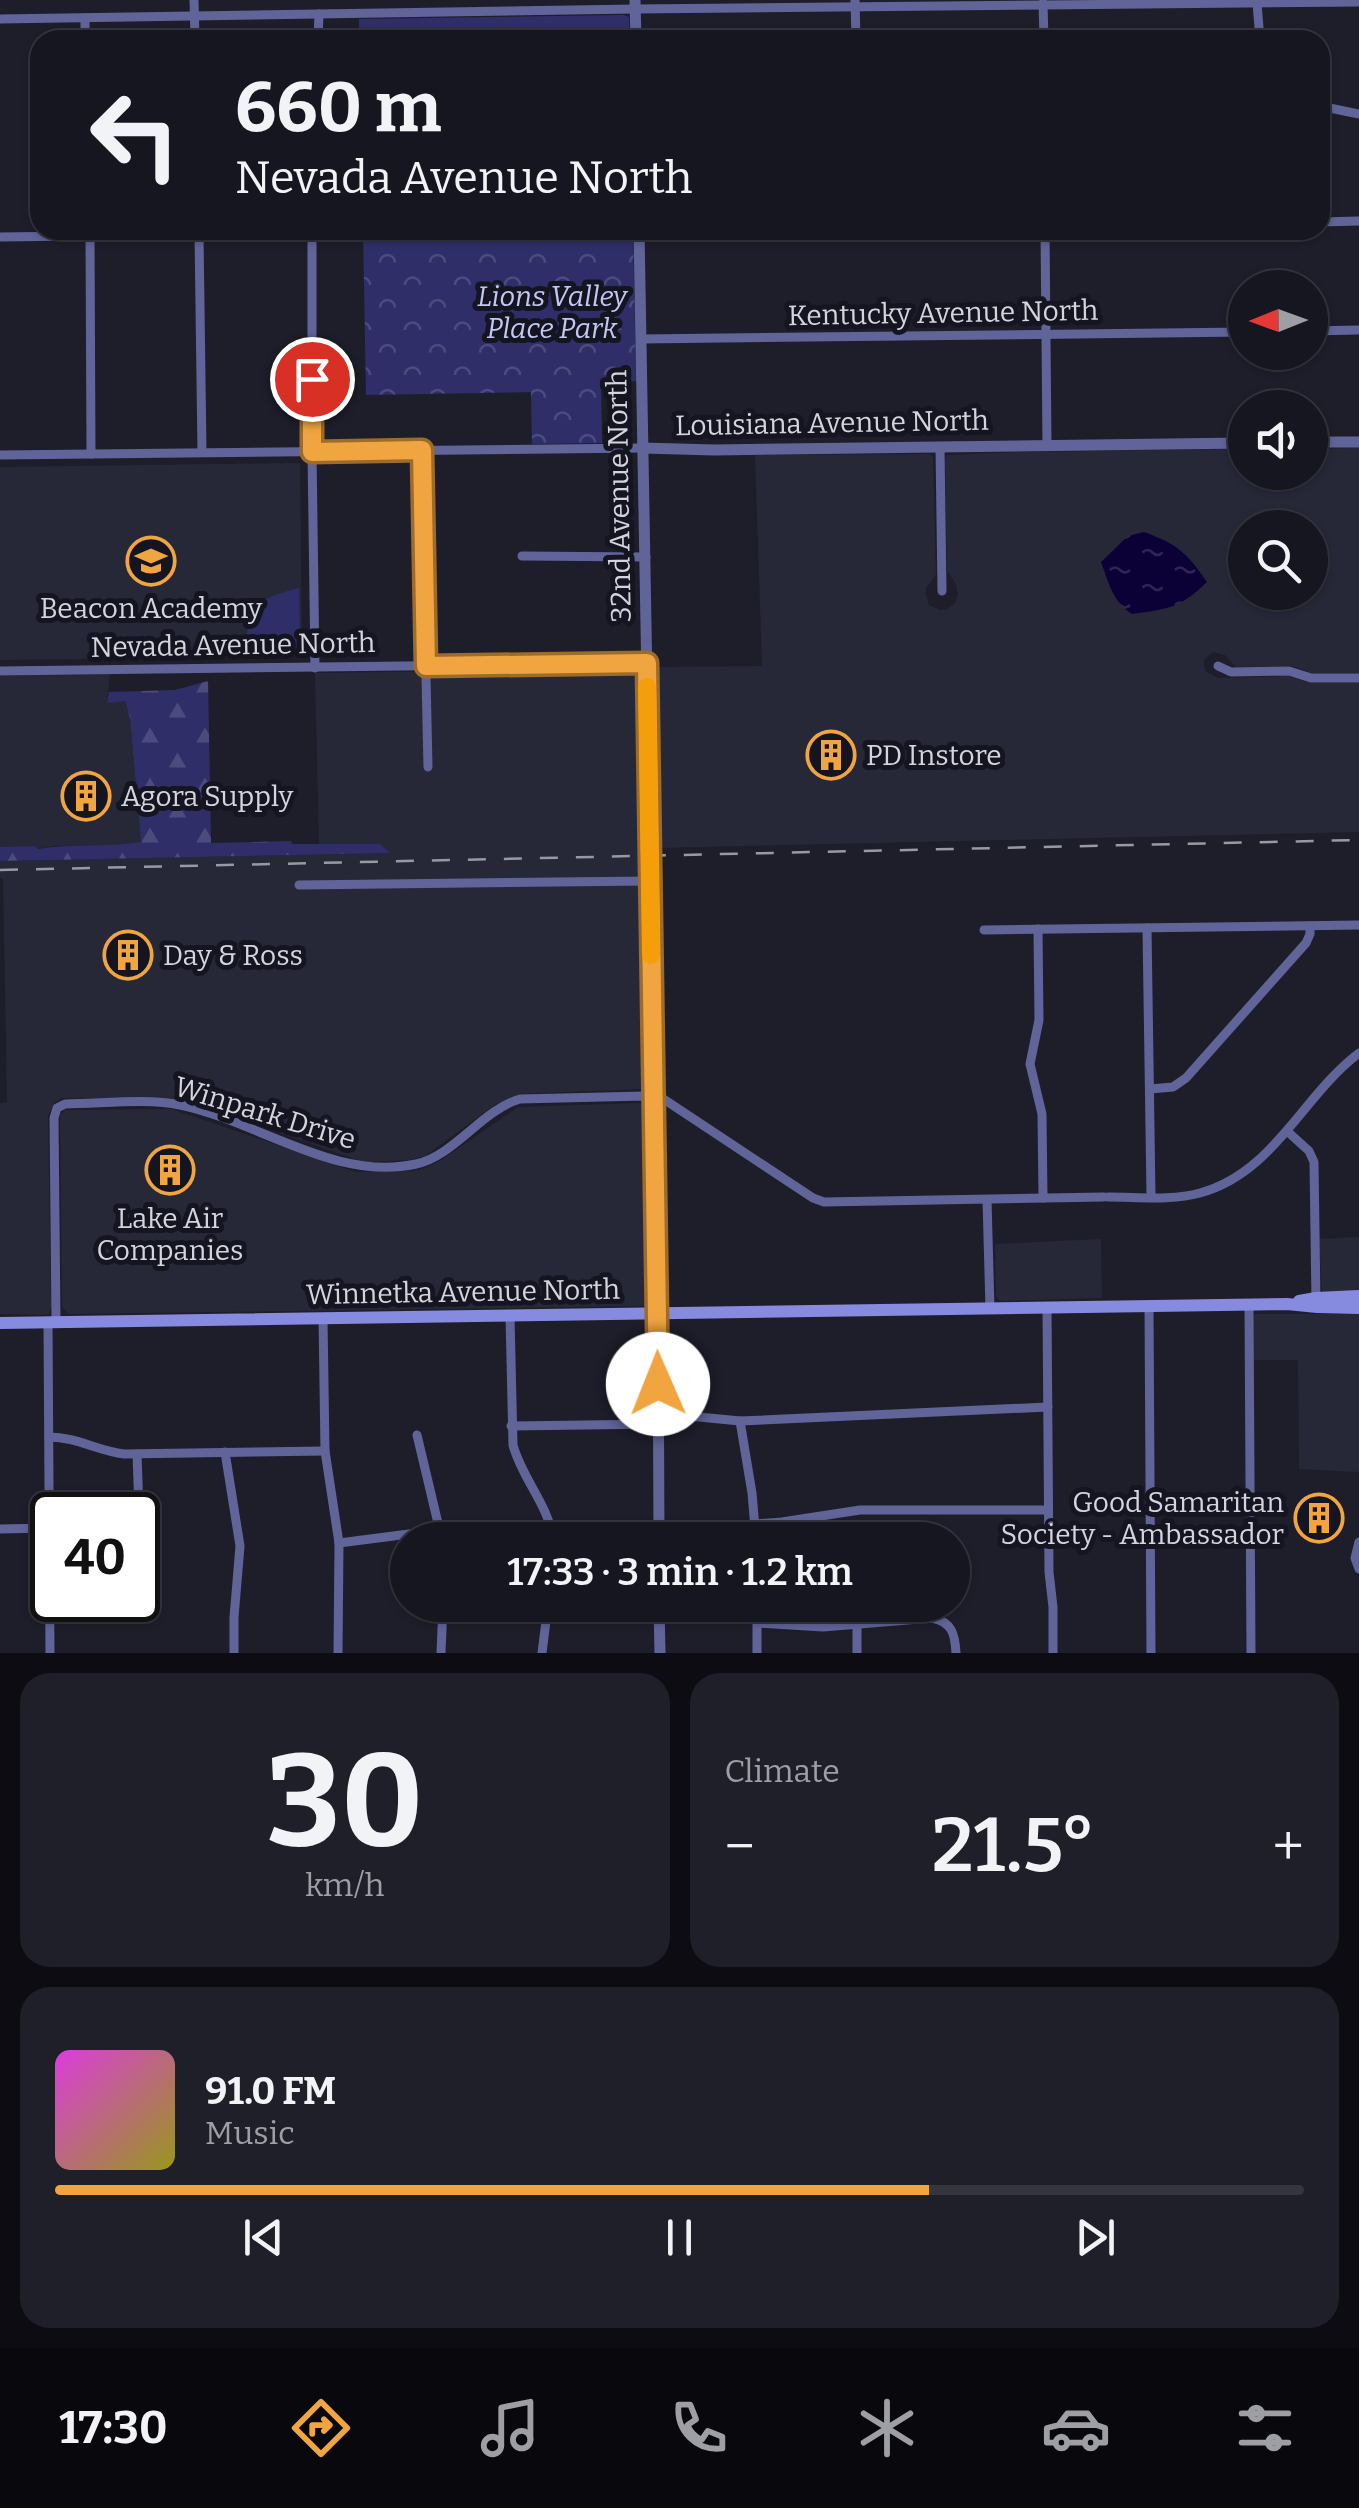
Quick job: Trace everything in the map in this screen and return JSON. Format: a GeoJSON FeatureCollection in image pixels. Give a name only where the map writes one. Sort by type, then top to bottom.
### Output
{"type":"FeatureCollection","features":[{"type":"Feature","properties":{"kind":"main road","name":"Winnetka Avenue North"},"geometry":{"type":"LineString","coordinates":[[0,1323],[1287,1304],[1359,1296]]}},
{"type":"Feature","properties":{"kind":"main road","name":"Winnetka Avenue North"},"geometry":{"type":"LineString","coordinates":[[1316,1303],[1359,1308]]}},
{"type":"Feature","properties":{"kind":"street"},"geometry":{"type":"LineString","coordinates":[[194,0],[195,30]]}},
{"type":"Feature","properties":{"kind":"street"},"geometry":{"type":"LineString","coordinates":[[0,19],[635,4],[1359,2]]}},
{"type":"Feature","properties":{"kind":"street"},"geometry":{"type":"LineString","coordinates":[[1043,3],[1044,30]]}},
{"type":"Feature","properties":{"kind":"street"},"geometry":{"type":"LineString","coordinates":[[1258,3],[1259,30]]}},
{"type":"Feature","properties":{"kind":"street"},"geometry":{"type":"LineString","coordinates":[[635,4],[636,30]]}},
{"type":"Feature","properties":{"kind":"street"},"geometry":{"type":"LineString","coordinates":[[855,4],[856,30]]}},
{"type":"Feature","properties":{"kind":"street"},"geometry":{"type":"LineString","coordinates":[[318,30],[319,14]]}},
{"type":"Feature","properties":{"kind":"street"},"geometry":{"type":"LineString","coordinates":[[85,18],[85,30]]}},
{"type":"Feature","properties":{"kind":"street"},"geometry":{"type":"LineString","coordinates":[[1330,108],[1359,114]]}},
{"type":"Feature","properties":{"kind":"street"},"geometry":{"type":"LineString","coordinates":[[1330,222],[1359,222]]}},
{"type":"Feature","properties":{"kind":"street"},"geometry":{"type":"LineString","coordinates":[[0,237],[30,236]]}},
{"type":"Feature","properties":{"kind":"street"},"geometry":{"type":"LineString","coordinates":[[90,240],[90,454]]}},
{"type":"Feature","properties":{"kind":"street"},"geometry":{"type":"LineString","coordinates":[[199,240],[202,452]]}},
{"type":"Feature","properties":{"kind":"street"},"geometry":{"type":"LineString","coordinates":[[312,240],[316,668]]}},
{"type":"Feature","properties":{"kind":"street","name":"32nd Avenue North"},"geometry":{"type":"LineString","coordinates":[[638,240],[659,1522]]}},
{"type":"Feature","properties":{"kind":"street"},"geometry":{"type":"LineString","coordinates":[[1045,240],[1047,445]]}},
{"type":"Feature","properties":{"kind":"street"},"geometry":{"type":"LineString","coordinates":[[1328,331],[1359,330]]}},
{"type":"Feature","properties":{"kind":"street","name":"Kentucky Avenue North"},"geometry":{"type":"LineString","coordinates":[[640,339],[1228,332]]}},
{"type":"Feature","properties":{"kind":"street"},"geometry":{"type":"LineString","coordinates":[[1328,442],[1359,442]]}},
{"type":"Feature","properties":{"kind":"street","name":"Louisiana Avenue North"},"geometry":{"type":"LineString","coordinates":[[0,455],[1228,443]]}},
{"type":"Feature","properties":{"kind":"street"},"geometry":{"type":"LineString","coordinates":[[940,447],[942,591]]}},
{"type":"Feature","properties":{"kind":"street"},"geometry":{"type":"LineString","coordinates":[[422,450],[428,768]]}},
{"type":"Feature","properties":{"kind":"street"},"geometry":{"type":"LineString","coordinates":[[522,556],[646,556]]}},
{"type":"Feature","properties":{"kind":"street","name":"Nevada Avenue North"},"geometry":{"type":"LineString","coordinates":[[0,671],[647,663]]}},
{"type":"Feature","properties":{"kind":"street"},"geometry":{"type":"LineString","coordinates":[[1218,666],[1231,672],[1289,671],[1311,678],[1359,678]]}},
{"type":"Feature","properties":{"kind":"street"},"geometry":{"type":"LineString","coordinates":[[298,885],[650,881]]}},
{"type":"Feature","properties":{"kind":"street"},"geometry":{"type":"LineString","coordinates":[[984,930],[1359,925]]}},
{"type":"Feature","properties":{"kind":"street"},"geometry":{"type":"LineString","coordinates":[[1150,1089],[1172,1087],[1186,1078],[1306,943],[1310,926]]}},
{"type":"Feature","properties":{"kind":"street"},"geometry":{"type":"LineString","coordinates":[[1147,928],[1151,1196]]}},
{"type":"Feature","properties":{"kind":"street"},"geometry":{"type":"LineString","coordinates":[[1038,929],[1039,1020],[1030,1064],[1042,1114],[1043,1198]]}},
{"type":"Feature","properties":{"kind":"street"},"geometry":{"type":"LineString","coordinates":[[654,1098],[665,1100],[824,1202],[1196,1194],[1252,1168],[1359,1053]]}},
{"type":"Feature","properties":{"kind":"street","name":"Winpark Drive"},"geometry":{"type":"LineString","coordinates":[[52,1322],[54,1112],[60,1105],[179,1105],[359,1166],[408,1166],[427,1161],[502,1106],[520,1099],[654,1098]]}},
{"type":"Feature","properties":{"kind":"street"},"geometry":{"type":"LineString","coordinates":[[1286,1131],[1309,1151],[1314,1162],[1316,1303]]}},
{"type":"Feature","properties":{"kind":"street"},"geometry":{"type":"LineString","coordinates":[[988,1200],[990,1308]]}},
{"type":"Feature","properties":{"kind":"street"},"geometry":{"type":"LineString","coordinates":[[1248,1304],[1250,1653]]}},
{"type":"Feature","properties":{"kind":"street"},"geometry":{"type":"LineString","coordinates":[[1149,1306],[1150,1653]]}},
{"type":"Feature","properties":{"kind":"street"},"geometry":{"type":"LineString","coordinates":[[1048,1308],[1053,1653]]}},
{"type":"Feature","properties":{"kind":"street"},"geometry":{"type":"LineString","coordinates":[[510,1316],[511,1426],[517,1461],[549,1522]]}},
{"type":"Feature","properties":{"kind":"street"},"geometry":{"type":"LineString","coordinates":[[323,1318],[325,1451],[340,1543],[338,1653]]}},
{"type":"Feature","properties":{"kind":"street"},"geometry":{"type":"LineString","coordinates":[[49,1492],[52,1322]]}},
{"type":"Feature","properties":{"kind":"street"},"geometry":{"type":"LineString","coordinates":[[511,1426],[658,1419],[740,1421],[1048,1406]]}},
{"type":"Feature","properties":{"kind":"street"},"geometry":{"type":"LineString","coordinates":[[740,1421],[755,1522]]}},
{"type":"Feature","properties":{"kind":"street"},"geometry":{"type":"LineString","coordinates":[[417,1435],[438,1522]]}},
{"type":"Feature","properties":{"kind":"street"},"geometry":{"type":"LineString","coordinates":[[49,1437],[80,1440],[114,1453],[325,1451]]}},
{"type":"Feature","properties":{"kind":"street"},"geometry":{"type":"LineString","coordinates":[[225,1452],[240,1546],[234,1653]]}},
{"type":"Feature","properties":{"kind":"street"},"geometry":{"type":"LineString","coordinates":[[137,1454],[140,1492]]}},
{"type":"Feature","properties":{"kind":"street"},"geometry":{"type":"LineString","coordinates":[[782,1522],[860,1510],[1048,1510]]}},
{"type":"Feature","properties":{"kind":"street"},"geometry":{"type":"LineString","coordinates":[[0,1529],[30,1528]]}},
{"type":"Feature","properties":{"kind":"street"},"geometry":{"type":"LineString","coordinates":[[340,1543],[390,1539]]}},
{"type":"Feature","properties":{"kind":"street"},"geometry":{"type":"LineString","coordinates":[[1359,1542],[1355,1558],[1359,1568]]}},
{"type":"Feature","properties":{"kind":"street"},"geometry":{"type":"LineString","coordinates":[[757,1653],[757,1623],[823,1627],[939,1620],[951,1627],[956,1653]]}},
{"type":"Feature","properties":{"kind":"street"},"geometry":{"type":"LineString","coordinates":[[50,1622],[50,1653]]}},
{"type":"Feature","properties":{"kind":"street"},"geometry":{"type":"LineString","coordinates":[[440,1653],[442,1622]]}},
{"type":"Feature","properties":{"kind":"street"},"geometry":{"type":"LineString","coordinates":[[542,1653],[546,1622]]}},
{"type":"Feature","properties":{"kind":"street"},"geometry":{"type":"LineString","coordinates":[[660,1622],[660,1653]]}},
{"type":"Feature","properties":{"kind":"street"},"geometry":{"type":"LineString","coordinates":[[857,1625],[857,1653]]}},
{"type":"Feature","properties":{"kind":"shaded area"},"geometry":{"type":"Polygon","coordinates":[[[1359,448],[1359,673],[1311,673],[1293,666],[1236,667],[1225,655],[1213,652],[1204,659],[1204,665],[1206,672],[1218,678],[1287,676],[1311,683],[1359,683],[1359,832],[657,848],[654,667],[762,666],[755,455],[933,456],[936,575],[926,588],[926,595],[929,605],[946,610],[958,595],[947,571],[945,458],[1017,452],[1228,449],[1228,490],[1328,490],[1328,449],[1359,448]]]}},
{"type":"Feature","properties":{"kind":"shaded area","name":"Beacon Academy"},"geometry":{"type":"Polygon","coordinates":[[[300,463],[302,656],[0,660],[0,467],[300,463]]]}},
{"type":"Feature","properties":{"kind":"shaded area"},"geometry":{"type":"Polygon","coordinates":[[[635,669],[639,673],[645,1087],[519,1094],[496,1104],[425,1156],[363,1162],[183,1099],[62,1098],[54,1103],[48,1116],[51,1308],[45,1315],[0,1314],[0,1103],[7,1102],[0,861],[389,853],[380,844],[319,844],[315,673],[635,669]]]}},
{"type":"Feature","properties":{"kind":"shaded area"},"geometry":{"type":"Polygon","coordinates":[[[110,674],[107,702],[125,701],[130,718],[141,842],[37,849],[0,847],[0,676],[110,674]]]}},
{"type":"Feature","properties":{"kind":"shaded area"},"geometry":{"type":"Polygon","coordinates":[[[641,1103],[646,1107],[648,1306],[68,1314],[62,1307],[60,1115],[65,1110],[172,1109],[356,1172],[425,1168],[518,1107],[641,1103]]]}},
{"type":"Feature","properties":{"kind":"shaded area"},"geometry":{"type":"Polygon","coordinates":[[[1359,1237],[1359,1292],[1322,1292],[1319,1239],[1359,1237]]]}},
{"type":"Feature","properties":{"kind":"shaded area"},"geometry":{"type":"Polygon","coordinates":[[[1101,1239],[1102,1298],[1000,1301],[996,1296],[995,1244],[1101,1239]]]}},
{"type":"Feature","properties":{"kind":"shaded area"},"geometry":{"type":"Polygon","coordinates":[[[1254,1314],[1359,1314],[1359,1472],[1299,1469],[1298,1360],[1253,1360],[1254,1314]]]}},
{"type":"Feature","properties":{"kind":"green space"},"geometry":{"type":"Polygon","coordinates":[[[624,15],[629,17],[630,30],[359,30],[359,19],[624,15]]]}},
{"type":"Feature","properties":{"kind":"green space","name":"Lions Valley Place Park"},"geometry":{"type":"Polygon","coordinates":[[[363,240],[633,240],[636,381],[601,383],[602,443],[532,444],[531,392],[366,395],[363,240]]]}},
{"type":"Feature","properties":{"kind":"green space"},"geometry":{"type":"Polygon","coordinates":[[[299,588],[300,643],[292,650],[244,650],[249,623],[257,607],[273,596],[299,588]]]}},
{"type":"Feature","properties":{"kind":"green space"},"geometry":{"type":"Polygon","coordinates":[[[208,681],[211,843],[380,844],[390,853],[0,861],[0,847],[38,849],[141,842],[130,718],[125,701],[107,703],[109,692],[175,690],[208,681]]]}},
{"type":"Feature","properties":{"kind":"water"},"geometry":{"type":"Polygon","coordinates":[[[1144,532],[1181,551],[1207,582],[1173,606],[1132,614],[1116,597],[1101,562],[1128,536],[1144,532]]]}},
{"type":"Feature","properties":{"kind":"railway"},"geometry":{"type":"LineString","coordinates":[[0,870],[1359,840]]}},
{"type":"Feature","properties":{"kind":"slow traffic"},"geometry":{"type":"LineString","coordinates":[[647,687],[651,955]]}},
{"type":"Feature","properties":{"kind":"place","name":"Beacon Academy"},"geometry":{"type":"Point","coordinates":[151,561]}},
{"type":"Feature","properties":{"kind":"place","name":"PD Instore"},"geometry":{"type":"Point","coordinates":[831,755]}},
{"type":"Feature","properties":{"kind":"place","name":"Agora Supply"},"geometry":{"type":"Point","coordinates":[86,796]}},
{"type":"Feature","properties":{"kind":"place","name":"Day & Ross"},"geometry":{"type":"Point","coordinates":[128,955]}},
{"type":"Feature","properties":{"kind":"place","name":"Lake Air Companies"},"geometry":{"type":"Point","coordinates":[170,1170]}},
{"type":"Feature","properties":{"kind":"place","name":"Good Samaritan Society - Ambassador"},"geometry":{"type":"Point","coordinates":[1319,1518]}},
{"type":"Feature","properties":{"kind":"route"},"geometry":{"type":"LineString","coordinates":[[312,379],[312,452],[422,450],[426,666],[647,663],[658,1384]]}}]}
